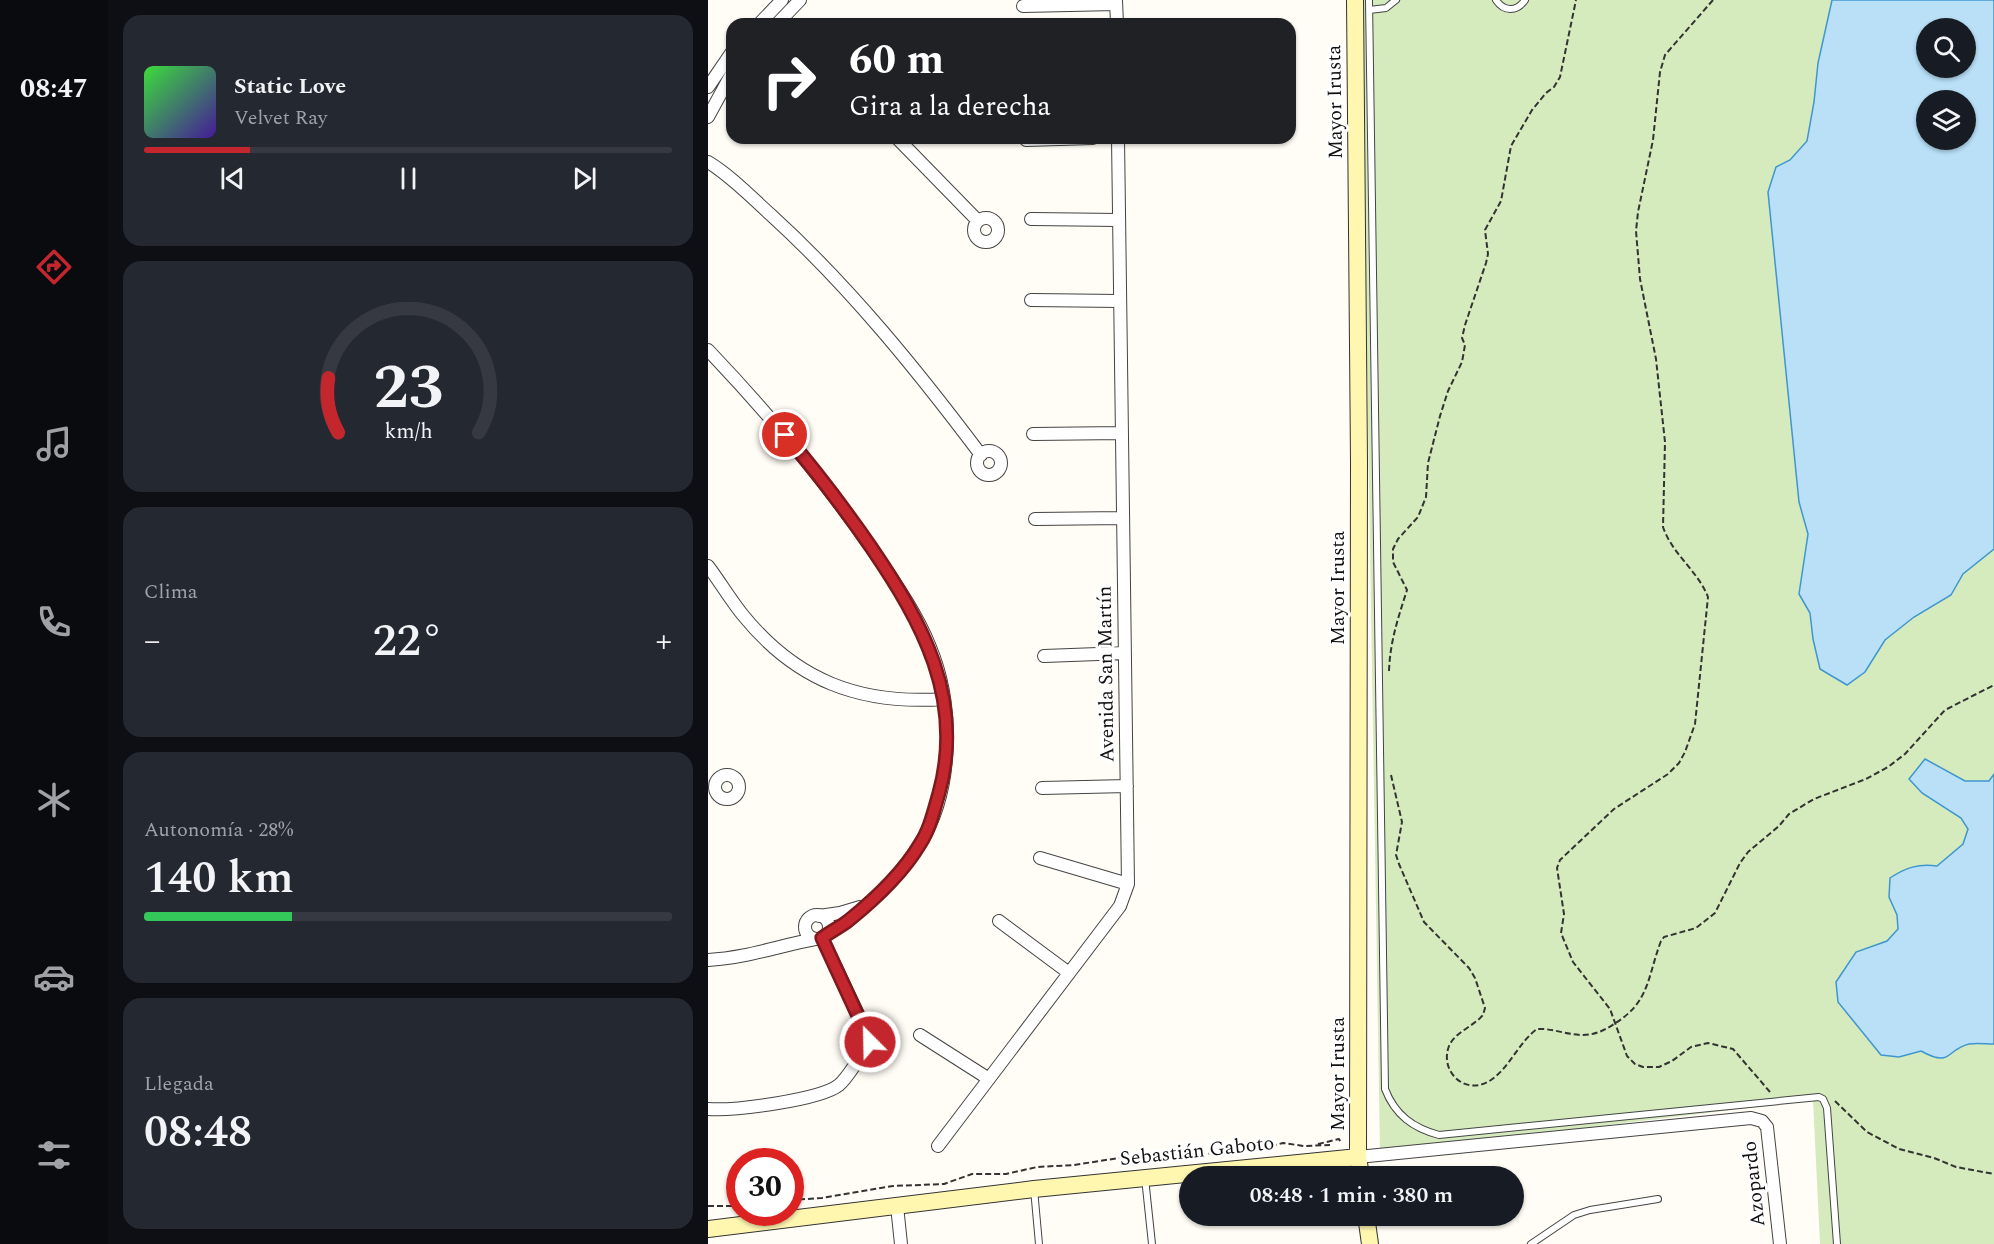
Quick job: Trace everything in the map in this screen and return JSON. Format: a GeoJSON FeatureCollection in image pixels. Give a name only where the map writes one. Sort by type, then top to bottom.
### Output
{"type":"FeatureCollection","features":[{"type":"Feature","properties":{"kind":"main road","name":"Mayor Irusta"},"geometry":{"type":"LineString","coordinates":[[1359,1166],[1359,448],[1362,5]]}},
{"type":"Feature","properties":{"kind":"main road","name":"Sebastián Gaboto"},"geometry":{"type":"LineString","coordinates":[[708,1229],[1034,1189],[1358,1157]]}},
{"type":"Feature","properties":{"kind":"main road"},"geometry":{"type":"LineString","coordinates":[[1368,1226],[1370,1244]]}},
{"type":"Feature","properties":{"kind":"street"},"geometry":{"type":"LineString","coordinates":[[767,18],[782,0]]}},
{"type":"Feature","properties":{"kind":"street"},"geometry":{"type":"LineString","coordinates":[[783,18],[800,0]]}},
{"type":"Feature","properties":{"kind":"street"},"geometry":{"type":"LineString","coordinates":[[1023,6],[1116,2],[1117,18]]}},
{"type":"Feature","properties":{"kind":"street"},"geometry":{"type":"LineString","coordinates":[[708,87],[726,61]]}},
{"type":"Feature","properties":{"kind":"street"},"geometry":{"type":"LineString","coordinates":[[708,117],[726,84]]}},
{"type":"Feature","properties":{"kind":"street"},"geometry":{"type":"LineString","coordinates":[[903,144],[978,221]]}},
{"type":"Feature","properties":{"kind":"street","name":"Avenida San Martín"},"geometry":{"type":"LineString","coordinates":[[938,1146],[1120,906],[1128,884],[1118,144]]}},
{"type":"Feature","properties":{"kind":"street"},"geometry":{"type":"LineString","coordinates":[[708,162],[784,227],[856,302],[909,361],[981,455]]}},
{"type":"Feature","properties":{"kind":"street"},"geometry":{"type":"LineString","coordinates":[[1031,219],[1119,220]]}},
{"type":"Feature","properties":{"kind":"street"},"geometry":{"type":"LineString","coordinates":[[1031,300],[1120,301]]}},
{"type":"Feature","properties":{"kind":"street"},"geometry":{"type":"LineString","coordinates":[[708,350],[807,461],[849,515],[912,611],[930,648],[944,699],[947,748],[944,778],[930,823],[920,844],[903,866],[848,921],[821,937],[740,957],[708,960]]}},
{"type":"Feature","properties":{"kind":"street"},"geometry":{"type":"LineString","coordinates":[[1034,434],[1122,433]]}},
{"type":"Feature","properties":{"kind":"street"},"geometry":{"type":"LineString","coordinates":[[1035,519],[1123,518]]}},
{"type":"Feature","properties":{"kind":"street"},"geometry":{"type":"LineString","coordinates":[[708,566],[742,614],[761,635],[810,675],[836,687],[890,700],[944,699]]}},
{"type":"Feature","properties":{"kind":"street"},"geometry":{"type":"LineString","coordinates":[[1044,656],[1125,653]]}},
{"type":"Feature","properties":{"kind":"street"},"geometry":{"type":"LineString","coordinates":[[1042,788],[1127,786]]}},
{"type":"Feature","properties":{"kind":"street"},"geometry":{"type":"LineString","coordinates":[[1040,858],[1128,884]]}},
{"type":"Feature","properties":{"kind":"street"},"geometry":{"type":"LineString","coordinates":[[770,950],[811,917],[840,914],[864,906]]}},
{"type":"Feature","properties":{"kind":"street"},"geometry":{"type":"LineString","coordinates":[[819,916],[828,923],[821,937]]}},
{"type":"Feature","properties":{"kind":"street"},"geometry":{"type":"LineString","coordinates":[[999,921],[1069,973]]}},
{"type":"Feature","properties":{"kind":"street"},"geometry":{"type":"LineString","coordinates":[[708,1108],[741,1108],[792,1100],[832,1089],[843,1081],[867,1050],[870,1042],[868,1035],[821,937],[806,933],[806,922]]}},
{"type":"Feature","properties":{"kind":"street"},"geometry":{"type":"LineString","coordinates":[[920,1035],[989,1079]]}},
{"type":"Feature","properties":{"kind":"street","name":"Sebastián Gaboto"},"geometry":{"type":"LineString","coordinates":[[1358,1157],[1739,1119],[1762,1121]]}},
{"type":"Feature","properties":{"kind":"street","name":"Azopardo"},"geometry":{"type":"LineString","coordinates":[[1762,1121],[1767,1127],[1780,1244]]}},
{"type":"Feature","properties":{"kind":"street"},"geometry":{"type":"LineString","coordinates":[[897,1206],[901,1244]]}},
{"type":"Feature","properties":{"kind":"lane"},"geometry":{"type":"LineString","coordinates":[[1362,5],[1369,0]]}},
{"type":"Feature","properties":{"kind":"lane"},"geometry":{"type":"LineString","coordinates":[[1362,5],[1392,6],[1396,0]]}},
{"type":"Feature","properties":{"kind":"lane"},"geometry":{"type":"LineString","coordinates":[[1496,0],[1501,6],[1510,9],[1520,6],[1525,0]]}},
{"type":"Feature","properties":{"kind":"lane"},"geometry":{"type":"LineString","coordinates":[[1362,5],[1385,1089],[1389,1099],[1404,1119],[1423,1131],[1439,1135],[1819,1097],[1823,1099],[1827,1108],[1837,1244]]}},
{"type":"Feature","properties":{"kind":"lane"},"geometry":{"type":"LineString","coordinates":[[1145,1178],[1152,1244]]}},
{"type":"Feature","properties":{"kind":"lane"},"geometry":{"type":"LineString","coordinates":[[1034,1189],[1039,1244]]}},
{"type":"Feature","properties":{"kind":"lane"},"geometry":{"type":"LineString","coordinates":[[1531,1244],[1574,1215],[1590,1209],[1658,1199]]}},
{"type":"Feature","properties":{"kind":"path"},"geometry":{"type":"LineString","coordinates":[[1389,681],[1390,647],[1407,590],[1393,562],[1393,549],[1398,539],[1418,517],[1426,497],[1428,464],[1437,426],[1464,354],[1462,338],[1465,325],[1488,254],[1485,230],[1501,201],[1511,146],[1532,110],[1554,87],[1560,77],[1576,0]]}},
{"type":"Feature","properties":{"kind":"path"},"geometry":{"type":"LineString","coordinates":[[1713,0],[1665,55],[1660,72],[1653,140],[1636,231],[1640,279],[1656,359],[1665,442],[1663,527],[1668,540],[1703,585],[1708,597],[1695,724],[1679,763],[1668,774],[1614,809],[1565,854],[1557,868],[1564,914],[1561,933],[1566,947],[1573,962],[1610,1010],[1627,1056],[1635,1064],[1659,1067],[1672,1061],[1691,1047],[1708,1043],[1734,1049],[1772,1093]]}},
{"type":"Feature","properties":{"kind":"path"},"geometry":{"type":"LineString","coordinates":[[1389,765],[1402,822],[1396,855],[1402,874],[1424,922],[1476,978],[1485,1008],[1477,1022],[1452,1040],[1447,1059],[1456,1079],[1464,1085],[1474,1086],[1492,1079],[1516,1053],[1529,1034],[1537,1029],[1582,1035],[1595,1033],[1629,1015],[1641,1002],[1661,941],[1696,928],[1715,913],[1740,863],[1748,852],[1779,826],[1789,814],[1814,799],[1866,779],[1888,767],[1905,754],[1945,710],[1994,685]]}},
{"type":"Feature","properties":{"kind":"path"},"geometry":{"type":"LineString","coordinates":[[1832,1098],[1867,1132],[1890,1145],[1956,1167],[1994,1174]]}},
{"type":"Feature","properties":{"kind":"path"},"geometry":{"type":"LineString","coordinates":[[804,1199],[893,1186],[944,1184],[972,1174],[1006,1174],[1037,1167],[1074,1165],[1138,1155],[1256,1150],[1283,1143],[1304,1146],[1339,1139],[1341,1144],[1340,1147],[1318,1144]]}},
{"type":"Feature","properties":{"kind":"path"},"geometry":{"type":"LineString","coordinates":[[708,1206],[726,1206]]}},
{"type":"Feature","properties":{"kind":"green space"},"geometry":{"type":"Polygon","coordinates":[[[1361,0],[1994,0],[1994,1244],[1820,1244],[1813,1100],[1380,1153],[1361,0]]]}},
{"type":"Feature","properties":{"kind":"water"},"geometry":{"type":"Polygon","coordinates":[[[1832,0],[1994,0],[1994,549],[1963,574],[1951,595],[1914,617],[1885,640],[1865,672],[1847,685],[1820,669],[1810,613],[1799,594],[1808,534],[1799,502],[1768,192],[1776,167],[1790,160],[1807,141],[1818,63],[1832,0]]]}},
{"type":"Feature","properties":{"kind":"water"},"geometry":{"type":"Polygon","coordinates":[[[1925,759],[1965,781],[1989,781],[1994,774],[1994,1044],[1969,1044],[1943,1058],[1921,1051],[1899,1057],[1881,1055],[1838,1002],[1836,982],[1856,952],[1887,941],[1898,929],[1897,915],[1889,897],[1890,878],[1912,867],[1937,866],[1963,844],[1968,829],[1961,818],[1922,793],[1909,779],[1925,759]]]}},
{"type":"Feature","properties":{"kind":"route"},"geometry":{"type":"LineString","coordinates":[[785,435],[849,515],[912,611],[930,648],[944,699],[947,748],[944,778],[936,807],[920,844],[879,893],[848,921],[822,938],[870,1042]]}}]}
